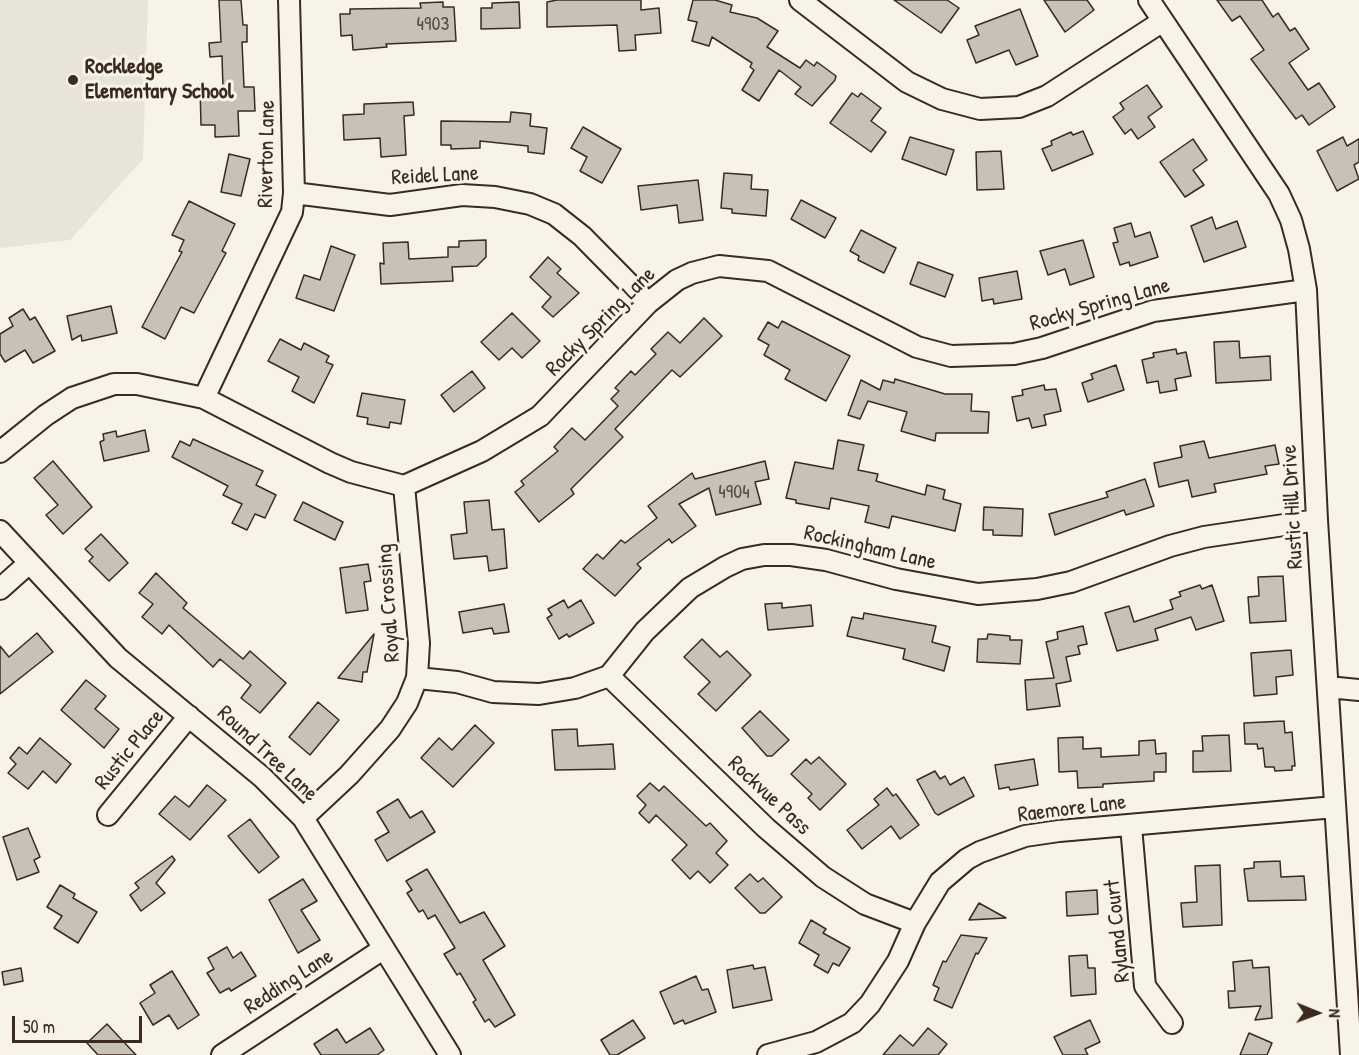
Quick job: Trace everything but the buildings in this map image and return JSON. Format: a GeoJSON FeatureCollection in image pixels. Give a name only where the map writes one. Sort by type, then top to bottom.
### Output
{"type":"FeatureCollection","features":[{"type":"Feature","properties":{"kind":"street","name":"Riverton Lane"},"geometry":{"type":"LineString","coordinates":[[204,398],[292,212],[294,193],[290,0]]}},
{"type":"Feature","properties":{"kind":"street"},"geometry":{"type":"LineString","coordinates":[[800,0],[907,82],[942,99],[980,109],[1019,107],[1047,96],[1163,21]]}},
{"type":"Feature","properties":{"kind":"street","name":"Rustic Hill Drive"},"geometry":{"type":"LineString","coordinates":[[1149,0],[1279,194],[1291,220],[1299,249],[1306,290],[1317,520],[1351,1055]]}},
{"type":"Feature","properties":{"kind":"street","name":"Reidel Lane"},"geometry":{"type":"LineString","coordinates":[[294,193],[390,205],[462,195],[530,204],[554,214],[582,236],[648,303]]}},
{"type":"Feature","properties":{"kind":"street","name":"Rocky Spring Lane"},"geometry":{"type":"LineString","coordinates":[[404,486],[482,451],[540,416],[648,303],[677,280],[702,269],[733,266],[755,268],[795,284],[917,347],[936,354],[984,356],[1014,354],[1042,348],[1153,311],[1306,290]]}},
{"type":"Feature","properties":{"kind":"street"},"geometry":{"type":"LineString","coordinates":[[0,452],[46,415],[72,398],[114,384],[146,386],[204,398],[351,472],[404,486]]}},
{"type":"Feature","properties":{"kind":"street","name":"Royal Crossing"},"geometry":{"type":"LineString","coordinates":[[303,818],[349,774],[390,729],[407,703],[417,678],[419,643],[404,486]]}},
{"type":"Feature","properties":{"kind":"street","name":"Rockingham Lane"},"geometry":{"type":"LineString","coordinates":[[609,676],[645,631],[690,588],[742,559],[791,555],[826,560],[951,591],[989,594],[1037,589],[1071,582],[1170,546],[1204,537],[1317,520]]}},
{"type":"Feature","properties":{"kind":"street","name":"Round Tree Lane"},"geometry":{"type":"LineString","coordinates":[[0,531],[28,564],[118,658],[262,777],[303,818],[450,1055]]}},
{"type":"Feature","properties":{"kind":"street"},"geometry":{"type":"LineString","coordinates":[[0,589],[28,564]]}},
{"type":"Feature","properties":{"kind":"street"},"geometry":{"type":"LineString","coordinates":[[417,678],[457,681],[493,692],[539,694],[575,688],[609,676]]}},
{"type":"Feature","properties":{"kind":"street","name":"Rockvue Pass"},"geometry":{"type":"LineString","coordinates":[[609,676],[766,828],[823,877],[865,904],[915,923]]}},
{"type":"Feature","properties":{"kind":"street"},"geometry":{"type":"LineString","coordinates":[[1328,687],[1359,690]]}},
{"type":"Feature","properties":{"kind":"street","name":"Rustic Place"},"geometry":{"type":"LineString","coordinates":[[108,815],[189,716]]}},
{"type":"Feature","properties":{"kind":"street","name":"Raemore Lane"},"geometry":{"type":"LineString","coordinates":[[768,1055],[816,1042],[852,1023],[870,1004],[898,961],[915,923],[940,882],[967,859],[980,852],[1025,836],[1059,831],[1335,807]]}},
{"type":"Feature","properties":{"kind":"street","name":"Ryland Court"},"geometry":{"type":"LineString","coordinates":[[1131,826],[1146,986],[1172,1023]]}},
{"type":"Feature","properties":{"kind":"street","name":"Redding Lane"},"geometry":{"type":"LineString","coordinates":[[222,1055],[383,949]]}},
{"type":"Feature","properties":{"kind":"shaded area","name":"Rockledge Elementary School"},"geometry":{"type":"Polygon","coordinates":[[[0,0],[148,0],[143,159],[70,240],[0,248],[0,0]]]}},
{"type":"Feature","properties":{"kind":"place","name":"Rockledge Elementary School"},"geometry":{"type":"Point","coordinates":[73,80]}}]}
